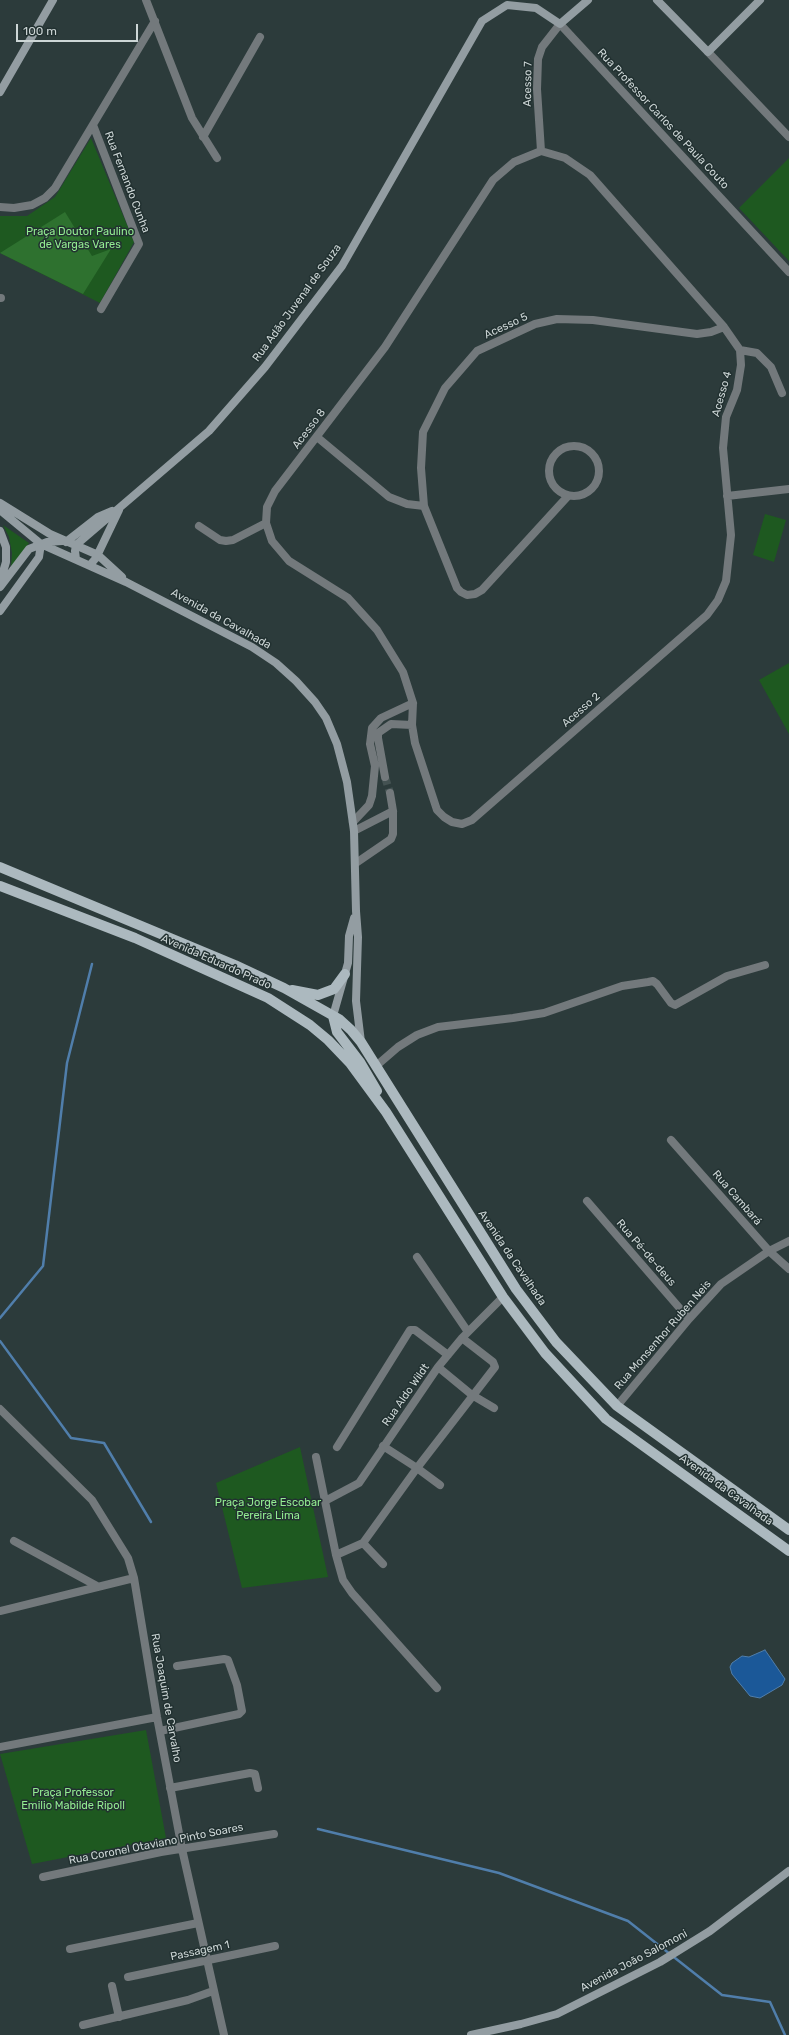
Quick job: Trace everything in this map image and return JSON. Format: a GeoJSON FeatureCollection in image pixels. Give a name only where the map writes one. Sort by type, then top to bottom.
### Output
{"type":"FeatureCollection","features":[{"type":"Feature","properties":{"kind":"main road"},"geometry":{"type":"LineString","coordinates":[[0,92],[53,0]]}},
{"type":"Feature","properties":{"kind":"main road"},"geometry":{"type":"LineString","coordinates":[[560,24],[588,0]]}},
{"type":"Feature","properties":{"kind":"main road"},"geometry":{"type":"LineString","coordinates":[[657,0],[708,52],[760,0]]}},
{"type":"Feature","properties":{"kind":"main road","name":"Rua Professor Carlos de Paula Couto"},"geometry":{"type":"LineString","coordinates":[[507,5],[536,8],[560,24]]}},
{"type":"Feature","properties":{"kind":"main road","name":"Rua Adão Juvenal de Souza"},"geometry":{"type":"LineString","coordinates":[[76,545],[209,431],[265,367],[342,266],[482,21],[507,5]]}},
{"type":"Feature","properties":{"kind":"main road","name":"Avenida da Cavalhada"},"geometry":{"type":"LineString","coordinates":[[2,506],[64,541],[98,554],[126,582]]}},
{"type":"Feature","properties":{"kind":"main road","name":"Avenida da Cavalhada"},"geometry":{"type":"LineString","coordinates":[[2,506],[41,544],[126,582],[252,647],[276,663],[296,681],[326,718],[337,744],[347,782],[354,831],[358,937],[356,1001],[361,1042],[516,1289],[556,1342],[616,1406],[789,1530]]}},
{"type":"Feature","properties":{"kind":"main road"},"geometry":{"type":"LineString","coordinates":[[0,587],[29,549],[53,540],[64,541],[98,517],[120,507]]}},
{"type":"Feature","properties":{"kind":"main road","name":"Rua Adão Juvenal de Souza"},"geometry":{"type":"LineString","coordinates":[[90,565],[98,554],[120,507]]}},
{"type":"Feature","properties":{"kind":"main road"},"geometry":{"type":"LineString","coordinates":[[0,531],[6,547],[6,562],[0,582]]}},
{"type":"Feature","properties":{"kind":"main road"},"geometry":{"type":"LineString","coordinates":[[0,611],[39,557],[41,544]]}},
{"type":"Feature","properties":{"kind":"main road"},"geometry":{"type":"LineString","coordinates":[[76,545],[76,559]]}},
{"type":"Feature","properties":{"kind":"main road","name":"Avenida Eduardo Prado"},"geometry":{"type":"LineString","coordinates":[[0,867],[234,965],[284,988],[333,1016],[351,1030],[361,1042]]}},
{"type":"Feature","properties":{"kind":"main road","name":"Avenida Eduardo Prado"},"geometry":{"type":"LineString","coordinates":[[0,886],[135,938],[268,998],[310,1025],[328,1040],[350,1063],[386,1112]]}},
{"type":"Feature","properties":{"kind":"main road","name":"Avenida da Cavalhada"},"geometry":{"type":"LineString","coordinates":[[333,1016],[348,963],[350,936],[356,911]]}},
{"type":"Feature","properties":{"kind":"main road"},"geometry":{"type":"LineString","coordinates":[[284,988],[318,994],[334,989],[345,974]]}},
{"type":"Feature","properties":{"kind":"main road"},"geometry":{"type":"LineString","coordinates":[[333,1016],[333,1023],[337,1032],[360,1062],[378,1092],[386,1112]]}},
{"type":"Feature","properties":{"kind":"main road","name":"Avenida da Cavalhada"},"geometry":{"type":"LineString","coordinates":[[386,1112],[503,1297],[545,1353],[606,1419],[789,1551]]}},
{"type":"Feature","properties":{"kind":"main road"},"geometry":{"type":"LineString","coordinates":[[398,1130],[428,1168],[433,1169],[438,1165]]}},
{"type":"Feature","properties":{"kind":"main road"},"geometry":{"type":"LineString","coordinates":[[441,1199],[446,1199],[455,1203],[483,1237]]}},
{"type":"Feature","properties":{"kind":"main road","name":"Avenida João Salomoni"},"geometry":{"type":"LineString","coordinates":[[471,2035],[557,2014],[660,1962],[710,1931],[789,1871]]}},
{"type":"Feature","properties":{"kind":"street"},"geometry":{"type":"LineString","coordinates":[[146,0],[192,118],[216,158]]}},
{"type":"Feature","properties":{"kind":"street"},"geometry":{"type":"LineString","coordinates":[[0,207],[14,208],[32,205],[45,198],[56,188],[155,21]]}},
{"type":"Feature","properties":{"kind":"street","name":"Acesso 7"},"geometry":{"type":"LineString","coordinates":[[541,150],[537,89],[538,59],[542,47],[560,24]]}},
{"type":"Feature","properties":{"kind":"street","name":"Rua Professor Carlos de Paula Couto"},"geometry":{"type":"LineString","coordinates":[[560,24],[789,272]]}},
{"type":"Feature","properties":{"kind":"street"},"geometry":{"type":"LineString","coordinates":[[203,137],[260,37]]}},
{"type":"Feature","properties":{"kind":"street"},"geometry":{"type":"LineString","coordinates":[[708,52],[789,137]]}},
{"type":"Feature","properties":{"kind":"street","name":"Rua Fernando Cunha"},"geometry":{"type":"LineString","coordinates":[[93,125],[139,244],[101,308]]}},
{"type":"Feature","properties":{"kind":"street"},"geometry":{"type":"LineString","coordinates":[[541,150],[565,158],[590,175],[724,327],[740,350],[757,353],[771,367],[782,393]]}},
{"type":"Feature","properties":{"kind":"street","name":"Acesso 8"},"geometry":{"type":"LineString","coordinates":[[412,725],[413,703],[403,672],[377,630],[348,598],[289,561],[272,541],[266,523],[267,507],[275,491],[385,347],[493,180],[514,162],[541,150]]}},
{"type":"Feature","properties":{"kind":"street","name":"Acesso 5"},"geometry":{"type":"LineString","coordinates":[[568,496],[482,590],[471,595],[461,592],[457,588],[424,506],[421,468],[423,432],[445,388],[477,351],[535,324],[557,319],[593,320],[629,327],[697,334],[711,332],[724,327]]}},
{"type":"Feature","properties":{"kind":"street","name":"Acesso 4"},"geometry":{"type":"LineString","coordinates":[[727,496],[723,448],[726,417],[737,390],[742,365],[740,350]]}},
{"type":"Feature","properties":{"kind":"street"},"geometry":{"type":"LineString","coordinates":[[317,437],[389,497],[407,504],[424,506]]}},
{"type":"Feature","properties":{"kind":"street"},"geometry":{"type":"LineString","coordinates":[[570,446],[579,447],[587,450],[593,455],[597,462],[598,477],[590,491],[576,497],[568,496],[560,493],[553,487],[549,475],[550,462],[562,449],[570,446]]}},
{"type":"Feature","properties":{"kind":"street"},"geometry":{"type":"LineString","coordinates":[[727,496],[789,489]]}},
{"type":"Feature","properties":{"kind":"street","name":"Acesso 2"},"geometry":{"type":"LineString","coordinates":[[412,725],[415,743],[437,810],[444,818],[452,822],[462,824],[472,820],[707,615],[718,600],[726,581],[731,535],[727,496]]}},
{"type":"Feature","properties":{"kind":"street"},"geometry":{"type":"LineString","coordinates":[[199,526],[220,540],[226,542],[266,523]]}},
{"type":"Feature","properties":{"kind":"street"},"geometry":{"type":"LineString","coordinates":[[353,822],[369,805],[372,796],[375,766],[370,744],[372,728],[381,718],[413,703]]}},
{"type":"Feature","properties":{"kind":"street"},"geometry":{"type":"LineString","coordinates":[[385,777],[378,733],[391,724],[412,725]]}},
{"type":"Feature","properties":{"kind":"street"},"geometry":{"type":"LineString","coordinates":[[356,863],[391,839],[394,828],[390,793]]}},
{"type":"Feature","properties":{"kind":"street"},"geometry":{"type":"LineString","coordinates":[[354,831],[393,811]]}},
{"type":"Feature","properties":{"kind":"street"},"geometry":{"type":"LineString","coordinates":[[376,1066],[398,1047],[417,1035],[438,1027],[544,1013],[622,986],[653,981],[658,984],[671,1003],[675,1005],[703,988],[727,976],[765,965]]}},
{"type":"Feature","properties":{"kind":"street","name":"Rua Cambará"},"geometry":{"type":"LineString","coordinates":[[671,1140],[769,1251],[789,1269]]}},
{"type":"Feature","properties":{"kind":"street","name":"Rua Pé-de-deus"},"geometry":{"type":"LineString","coordinates":[[587,1201],[689,1319]]}},
{"type":"Feature","properties":{"kind":"street","name":"Rua Monsenhor Ruben Neis"},"geometry":{"type":"LineString","coordinates":[[616,1406],[689,1319],[722,1284],[769,1251],[789,1242]]}},
{"type":"Feature","properties":{"kind":"street"},"geometry":{"type":"LineString","coordinates":[[417,1257],[468,1332]]}},
{"type":"Feature","properties":{"kind":"street","name":"Rua Aldo Wildt"},"geometry":{"type":"LineString","coordinates":[[325,1501],[358,1483],[438,1367],[462,1338],[503,1297]]}},
{"type":"Feature","properties":{"kind":"street"},"geometry":{"type":"LineString","coordinates":[[337,1447],[410,1330],[415,1330],[448,1355]]}},
{"type":"Feature","properties":{"kind":"street"},"geometry":{"type":"LineString","coordinates":[[336,1555],[363,1543],[417,1468],[495,1365],[462,1338]]}},
{"type":"Feature","properties":{"kind":"street"},"geometry":{"type":"LineString","coordinates":[[438,1367],[472,1395],[494,1408]]}},
{"type":"Feature","properties":{"kind":"street","name":"Rua Joaquim de Carvalho"},"geometry":{"type":"LineString","coordinates":[[0,1409],[92,1500],[128,1558],[134,1578],[157,1717],[182,1849],[224,2035]]}},
{"type":"Feature","properties":{"kind":"street"},"geometry":{"type":"LineString","coordinates":[[383,1446],[440,1485]]}},
{"type":"Feature","properties":{"kind":"street"},"geometry":{"type":"LineString","coordinates":[[316,1457],[336,1555],[343,1580],[352,1593],[437,1688]]}},
{"type":"Feature","properties":{"kind":"street"},"geometry":{"type":"LineString","coordinates":[[14,1541],[97,1586]]}},
{"type":"Feature","properties":{"kind":"street"},"geometry":{"type":"LineString","coordinates":[[363,1543],[383,1564]]}},
{"type":"Feature","properties":{"kind":"street"},"geometry":{"type":"LineString","coordinates":[[0,1611],[134,1578]]}},
{"type":"Feature","properties":{"kind":"street"},"geometry":{"type":"LineString","coordinates":[[160,1731],[239,1714],[242,1711],[237,1685],[228,1660],[224,1659],[177,1666]]}},
{"type":"Feature","properties":{"kind":"street"},"geometry":{"type":"LineString","coordinates":[[0,1747],[157,1717]]}},
{"type":"Feature","properties":{"kind":"street"},"geometry":{"type":"LineString","coordinates":[[170,1788],[250,1773],[255,1774],[258,1788]]}},
{"type":"Feature","properties":{"kind":"street","name":"Rua Coronel Otaviano Pinto Soares"},"geometry":{"type":"LineString","coordinates":[[43,1877],[182,1849],[274,1834]]}},
{"type":"Feature","properties":{"kind":"street"},"geometry":{"type":"LineString","coordinates":[[70,1949],[198,1923]]}},
{"type":"Feature","properties":{"kind":"street","name":"Passagem 1"},"geometry":{"type":"LineString","coordinates":[[128,1977],[275,1946]]}},
{"type":"Feature","properties":{"kind":"street"},"geometry":{"type":"LineString","coordinates":[[112,1986],[119,2017]]}},
{"type":"Feature","properties":{"kind":"street"},"geometry":{"type":"LineString","coordinates":[[83,2025],[188,2000],[213,1991]]}},
{"type":"Feature","properties":{"kind":"green space","name":"Praça Doutor Paulino de Vargas Vares"},"geometry":{"type":"Polygon","coordinates":[[[91,138],[134,242],[100,303],[0,253],[0,216],[27,216],[55,197],[91,138]]]}},
{"type":"Feature","properties":{"kind":"green space"},"geometry":{"type":"Polygon","coordinates":[[[789,158],[789,261],[739,208],[789,158]]]}},
{"type":"Feature","properties":{"kind":"green space"},"geometry":{"type":"Polygon","coordinates":[[[65,212],[92,256],[111,249],[83,294],[0,253],[65,212]]]}},
{"type":"Feature","properties":{"kind":"green space"},"geometry":{"type":"Polygon","coordinates":[[[765,514],[786,520],[774,562],[753,555],[765,514]]]}},
{"type":"Feature","properties":{"kind":"green space"},"geometry":{"type":"Polygon","coordinates":[[[3,525],[29,543],[11,567],[12,553],[9,537],[3,525]]]}},
{"type":"Feature","properties":{"kind":"green space"},"geometry":{"type":"Polygon","coordinates":[[[789,663],[789,734],[759,680],[789,663]]]}},
{"type":"Feature","properties":{"kind":"green space","name":"Praça Jorge Escobar Pereira Lima"},"geometry":{"type":"Polygon","coordinates":[[[300,1447],[328,1577],[242,1588],[216,1483],[300,1447]]]}},
{"type":"Feature","properties":{"kind":"green space","name":"Praça Professor Emilio Mabilde Ripoll"},"geometry":{"type":"Polygon","coordinates":[[[146,1730],[166,1838],[32,1864],[0,1754],[146,1730]]]}},
{"type":"Feature","properties":{"kind":"water"},"geometry":{"type":"Polygon","coordinates":[[[765,1650],[785,1679],[782,1685],[760,1698],[750,1696],[732,1674],[730,1667],[732,1663],[742,1656],[749,1657],[765,1650]]]}},
{"type":"Feature","properties":{"kind":"waterway"},"geometry":{"type":"LineString","coordinates":[[0,1318],[43,1266],[67,1063],[92,964]]}},
{"type":"Feature","properties":{"kind":"waterway"},"geometry":{"type":"LineString","coordinates":[[0,1341],[71,1438],[104,1443],[151,1522]]}},
{"type":"Feature","properties":{"kind":"waterway"},"geometry":{"type":"LineString","coordinates":[[318,1829],[499,1873],[628,1921],[722,1995],[770,2002],[785,2035]]}},
{"type":"Feature","properties":{"kind":"tunnel"},"geometry":{"type":"LineString","coordinates":[[385,777],[390,793]]}}]}
